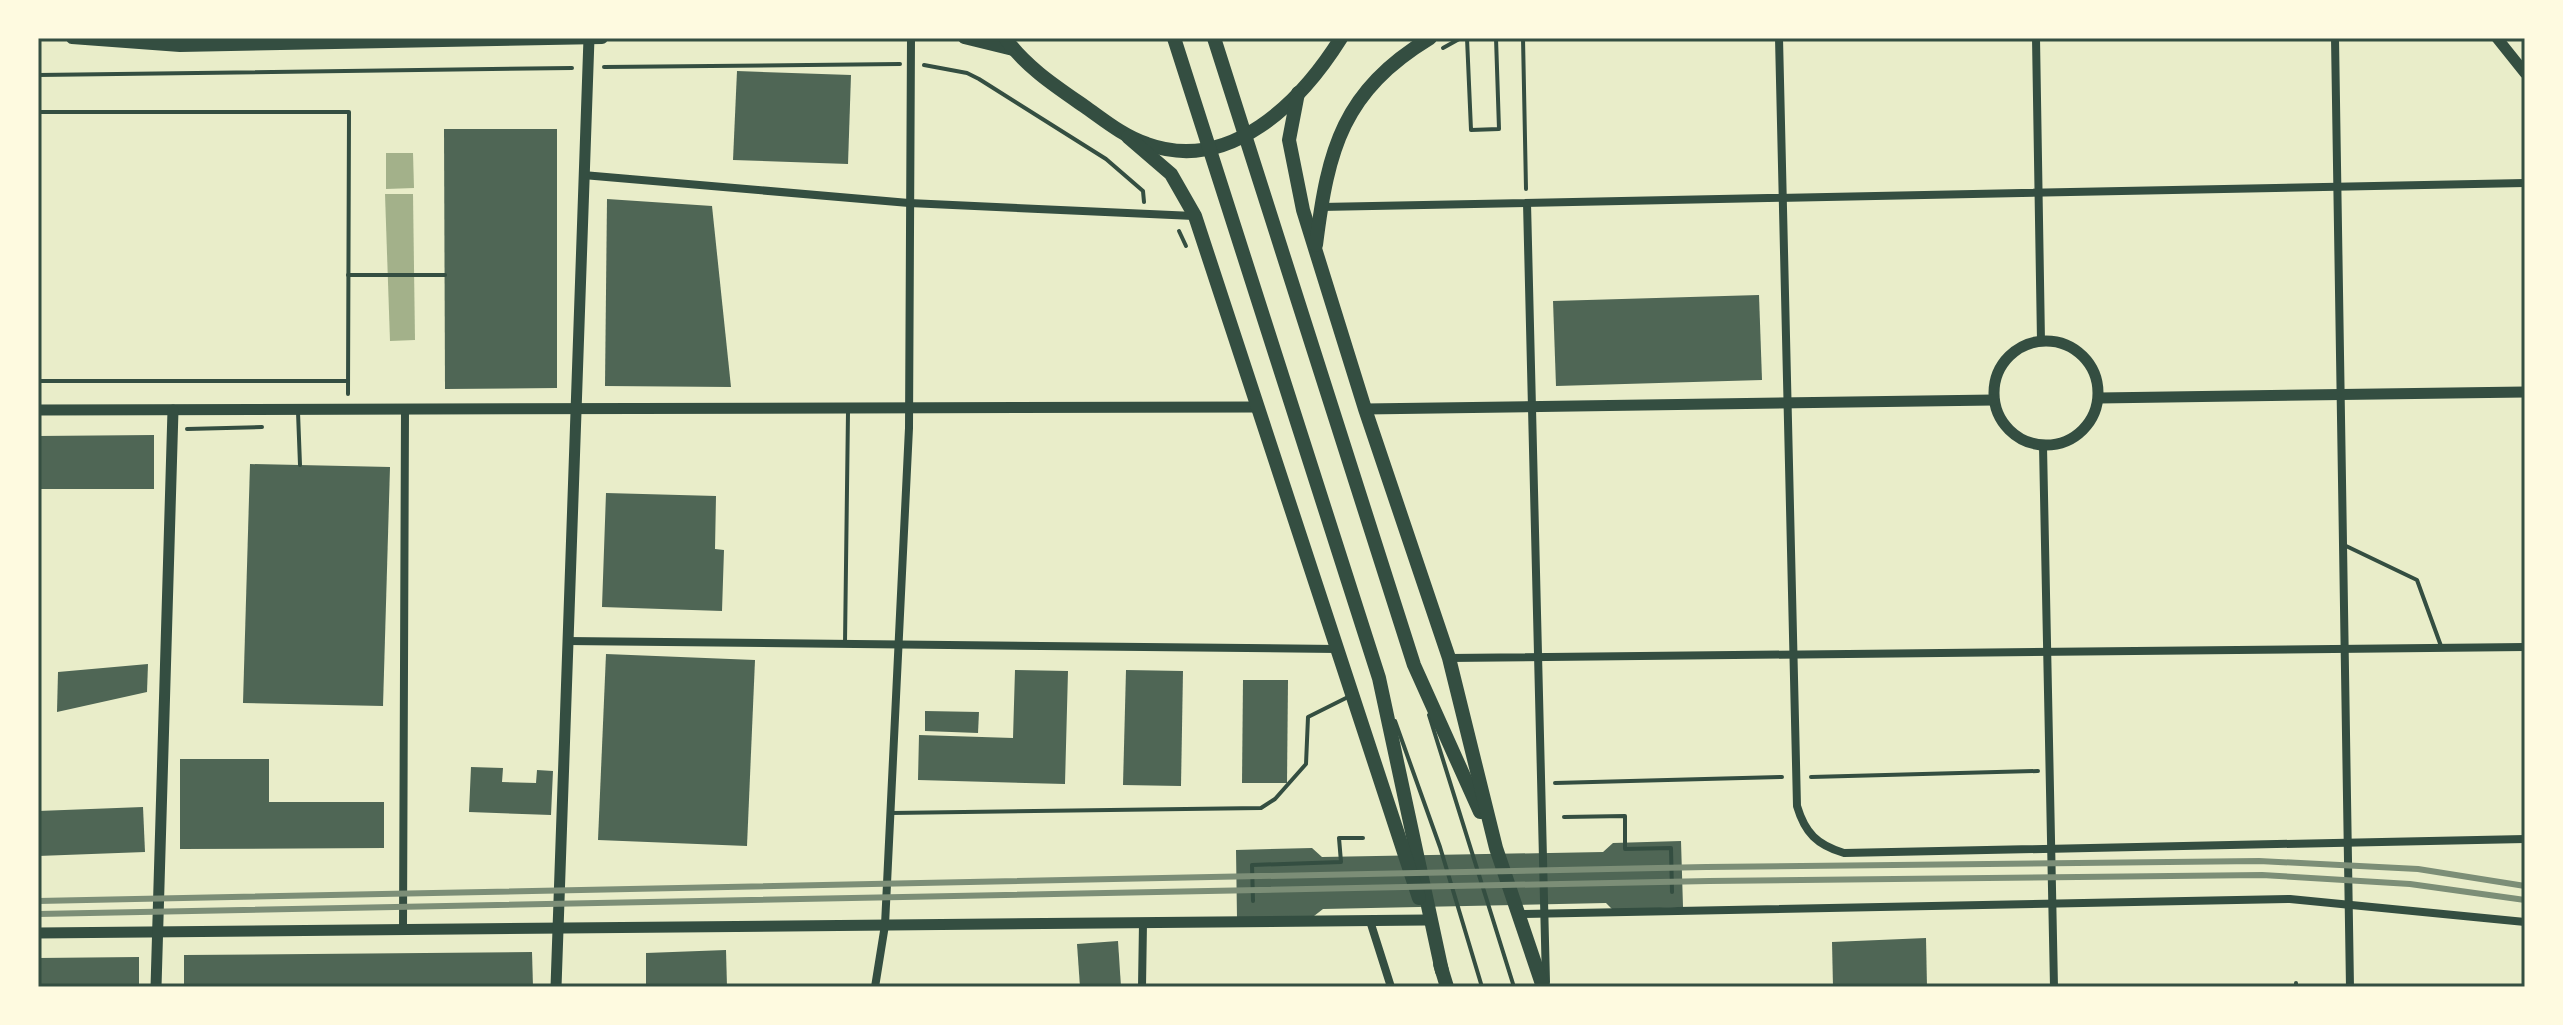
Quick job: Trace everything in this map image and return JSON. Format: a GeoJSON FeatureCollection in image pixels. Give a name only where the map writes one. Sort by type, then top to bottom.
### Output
{"type":"FeatureCollection","features":[{"type":"Feature","properties":{"kind":"main road"},"geometry":{"type":"LineString","coordinates":[[72,38],[180,46],[602,38]]}},
{"type":"Feature","properties":{"kind":"main road"},"geometry":{"type":"LineString","coordinates":[[964,38],[1009,44],[1039,74],[1128,137],[1171,174],[1195,216],[1447,987]]}},
{"type":"Feature","properties":{"kind":"main road"},"geometry":{"type":"LineString","coordinates":[[1174,38],[1379,678],[1442,971]]}},
{"type":"Feature","properties":{"kind":"main road"},"geometry":{"type":"LineString","coordinates":[[1214,38],[1414,665],[1496,848]]}},
{"type":"Feature","properties":{"kind":"main road"},"geometry":{"type":"LineString","coordinates":[[1315,249],[1321,207],[1339,131],[1375,81],[1430,38]]}},
{"type":"Feature","properties":{"kind":"main road"},"geometry":{"type":"LineString","coordinates":[[1128,137],[1167,150],[1216,146],[1264,126],[1298,93],[1342,40]]}},
{"type":"Feature","properties":{"kind":"main road"},"geometry":{"type":"LineString","coordinates":[[1298,93],[1289,140],[1294,175],[1365,409],[1449,658],[1496,848],[1544,987]]}},
{"type":"Feature","properties":{"kind":"street"},"geometry":{"type":"LineString","coordinates":[[556,987],[589,38]]}},
{"type":"Feature","properties":{"kind":"street"},"geometry":{"type":"LineString","coordinates":[[875,987],[885,925],[896,645],[909,428],[906,408],[911,38]]}},
{"type":"Feature","properties":{"kind":"street"},"geometry":{"type":"LineString","coordinates":[[1779,38],[1797,806],[1803,825],[1812,837],[1826,847],[1844,853],[2525,839]]}},
{"type":"Feature","properties":{"kind":"street"},"geometry":{"type":"LineString","coordinates":[[2036,38],[2041,341]]}},
{"type":"Feature","properties":{"kind":"street"},"geometry":{"type":"LineString","coordinates":[[2335,38],[2350,987]]}},
{"type":"Feature","properties":{"kind":"street"},"geometry":{"type":"LineString","coordinates":[[2497,38],[2525,73]]}},
{"type":"Feature","properties":{"kind":"street"},"geometry":{"type":"LineString","coordinates":[[583,175],[909,203],[1195,216]]}},
{"type":"Feature","properties":{"kind":"street"},"geometry":{"type":"LineString","coordinates":[[1321,207],[2525,183]]}},
{"type":"Feature","properties":{"kind":"street"},"geometry":{"type":"LineString","coordinates":[[1527,203],[1544,987]]}},
{"type":"Feature","properties":{"kind":"street"},"geometry":{"type":"LineString","coordinates":[[2041,341],[2061,343],[2078,351],[2090,364],[2097,380],[2099,398],[2089,423],[2080,433],[2057,444],[2043,446],[2016,436],[2005,427],[1994,400],[1998,372],[2006,360],[2016,350],[2041,341]]}},
{"type":"Feature","properties":{"kind":"street"},"geometry":{"type":"LineString","coordinates":[[2099,398],[2525,392]]}},
{"type":"Feature","properties":{"kind":"street"},"geometry":{"type":"LineString","coordinates":[[1365,409],[1994,400]]}},
{"type":"Feature","properties":{"kind":"street"},"geometry":{"type":"LineString","coordinates":[[38,410],[1258,407]]}},
{"type":"Feature","properties":{"kind":"street"},"geometry":{"type":"LineString","coordinates":[[156,987],[173,410]]}},
{"type":"Feature","properties":{"kind":"street"},"geometry":{"type":"LineString","coordinates":[[403,928],[405,410]]}},
{"type":"Feature","properties":{"kind":"street"},"geometry":{"type":"LineString","coordinates":[[2043,446],[2049,903],[2054,987]]}},
{"type":"Feature","properties":{"kind":"street"},"geometry":{"type":"LineString","coordinates":[[567,641],[1337,649]]}},
{"type":"Feature","properties":{"kind":"street"},"geometry":{"type":"LineString","coordinates":[[1449,658],[2525,647]]}},
{"type":"Feature","properties":{"kind":"street"},"geometry":{"type":"LineString","coordinates":[[1518,914],[2290,899],[2525,922]]}},
{"type":"Feature","properties":{"kind":"street"},"geometry":{"type":"LineString","coordinates":[[38,933],[1426,920]]}},
{"type":"Feature","properties":{"kind":"street"},"geometry":{"type":"LineString","coordinates":[[1370,921],[1391,987]]}},
{"type":"Feature","properties":{"kind":"street"},"geometry":{"type":"LineString","coordinates":[[1142,987],[1143,923]]}},
{"type":"Feature","properties":{"kind":"lane"},"geometry":{"type":"LineString","coordinates":[[845,645],[848,409]]}},
{"type":"Feature","properties":{"kind":"lane"},"geometry":{"type":"LineString","coordinates":[[298,410],[300,465]]}},
{"type":"Feature","properties":{"kind":"lane"},"geometry":{"type":"LineString","coordinates":[[2342,544],[2417,580],[2442,648]]}},
{"type":"Feature","properties":{"kind":"lane"},"geometry":{"type":"LineString","coordinates":[[1414,665],[1468,847],[1514,987]]}},
{"type":"Feature","properties":{"kind":"lane"},"geometry":{"type":"LineString","coordinates":[[1379,678],[1440,847],[1482,987]]}},
{"type":"Feature","properties":{"kind":"lane"},"geometry":{"type":"LineString","coordinates":[[889,813],[1261,808],[1275,799],[1306,764],[1308,717],[1352,695]]}},
{"type":"Feature","properties":{"kind":"path"},"geometry":{"type":"LineString","coordinates":[[1467,38],[1471,130],[1499,129],[1496,38]]}},
{"type":"Feature","properties":{"kind":"path"},"geometry":{"type":"LineString","coordinates":[[1523,38],[1527,203]]}},
{"type":"Feature","properties":{"kind":"path"},"geometry":{"type":"LineString","coordinates":[[38,75],[942,66],[967,73],[1106,159],[1143,191]]}},
{"type":"Feature","properties":{"kind":"path"},"geometry":{"type":"LineString","coordinates":[[38,112],[349,112],[348,409]]}},
{"type":"Feature","properties":{"kind":"path"},"geometry":{"type":"LineString","coordinates":[[348,275],[445,275]]}},
{"type":"Feature","properties":{"kind":"path"},"geometry":{"type":"LineString","coordinates":[[38,381],[348,381]]}},
{"type":"Feature","properties":{"kind":"path"},"geometry":{"type":"LineString","coordinates":[[1564,817],[1625,816],[1625,849],[1671,848],[1672,892]]}},
{"type":"Feature","properties":{"kind":"path"},"geometry":{"type":"LineString","coordinates":[[1253,901],[1252,865],[1341,862],[1339,838],[1363,838]]}},
{"type":"Feature","properties":{"kind":"shaded area"},"geometry":{"type":"Polygon","coordinates":[[[386,153],[413,153],[414,188],[386,189],[386,153]]]}},
{"type":"Feature","properties":{"kind":"shaded area"},"geometry":{"type":"Polygon","coordinates":[[[385,194],[413,194],[415,340],[390,341],[385,194]]]}},
{"type":"Feature","properties":{"kind":"building"},"geometry":{"type":"Polygon","coordinates":[[[737,71],[851,75],[848,164],[733,160],[737,71]]]}},
{"type":"Feature","properties":{"kind":"building"},"geometry":{"type":"Polygon","coordinates":[[[444,129],[557,129],[557,388],[445,389],[444,129]]]}},
{"type":"Feature","properties":{"kind":"building"},"geometry":{"type":"Polygon","coordinates":[[[607,199],[712,206],[731,387],[605,386],[607,199]]]}},
{"type":"Feature","properties":{"kind":"building"},"geometry":{"type":"Polygon","coordinates":[[[1759,295],[1762,380],[1556,386],[1553,301],[1759,295]]]}},
{"type":"Feature","properties":{"kind":"building"},"geometry":{"type":"Polygon","coordinates":[[[154,435],[154,489],[38,489],[38,436],[154,435]]]}},
{"type":"Feature","properties":{"kind":"building"},"geometry":{"type":"Polygon","coordinates":[[[250,464],[390,467],[383,706],[243,703],[250,464]]]}},
{"type":"Feature","properties":{"kind":"building"},"geometry":{"type":"Polygon","coordinates":[[[606,493],[716,496],[715,549],[724,550],[722,611],[602,607],[606,493]]]}},
{"type":"Feature","properties":{"kind":"building"},"geometry":{"type":"Polygon","coordinates":[[[606,654],[755,660],[747,846],[598,840],[606,654]]]}},
{"type":"Feature","properties":{"kind":"building"},"geometry":{"type":"Polygon","coordinates":[[[148,664],[147,692],[57,712],[58,672],[148,664]]]}},
{"type":"Feature","properties":{"kind":"building"},"geometry":{"type":"Polygon","coordinates":[[[1015,670],[1068,671],[1065,784],[918,780],[919,735],[1013,738],[1015,670]]]}},
{"type":"Feature","properties":{"kind":"building"},"geometry":{"type":"Polygon","coordinates":[[[1126,670],[1183,671],[1181,786],[1123,785],[1126,670]]]}},
{"type":"Feature","properties":{"kind":"building"},"geometry":{"type":"Polygon","coordinates":[[[1243,680],[1288,680],[1287,783],[1242,783],[1243,680]]]}},
{"type":"Feature","properties":{"kind":"building"},"geometry":{"type":"Polygon","coordinates":[[[925,711],[979,712],[978,733],[925,731],[925,711]]]}},
{"type":"Feature","properties":{"kind":"building"},"geometry":{"type":"Polygon","coordinates":[[[180,759],[269,759],[269,802],[384,802],[384,848],[180,849],[180,759]]]}},
{"type":"Feature","properties":{"kind":"building"},"geometry":{"type":"Polygon","coordinates":[[[471,767],[503,768],[502,782],[536,783],[537,770],[553,771],[551,815],[469,812],[471,767]]]}},
{"type":"Feature","properties":{"kind":"building"},"geometry":{"type":"Polygon","coordinates":[[[143,807],[145,852],[38,856],[38,811],[143,807]]]}},
{"type":"Feature","properties":{"kind":"building"},"geometry":{"type":"Polygon","coordinates":[[[1681,841],[1683,907],[1613,910],[1606,903],[1323,909],[1314,916],[1237,918],[1236,850],[1312,848],[1322,857],[1603,852],[1613,843],[1681,841]]]}},
{"type":"Feature","properties":{"kind":"building"},"geometry":{"type":"Polygon","coordinates":[[[1926,938],[1927,987],[1833,987],[1832,942],[1926,938]]]}},
{"type":"Feature","properties":{"kind":"building"},"geometry":{"type":"Polygon","coordinates":[[[1118,941],[1121,987],[1080,987],[1077,944],[1118,941]]]}},
{"type":"Feature","properties":{"kind":"building"},"geometry":{"type":"Polygon","coordinates":[[[726,950],[727,987],[646,987],[646,953],[726,950]]]}},
{"type":"Feature","properties":{"kind":"building"},"geometry":{"type":"Polygon","coordinates":[[[532,952],[533,987],[184,987],[184,955],[532,952]]]}},
{"type":"Feature","properties":{"kind":"building"},"geometry":{"type":"Polygon","coordinates":[[[139,957],[139,987],[38,987],[38,958],[139,957]]]}},
{"type":"Feature","properties":{"kind":"railway"},"geometry":{"type":"LineString","coordinates":[[38,901],[1706,867],[2259,861],[2418,869],[2525,886]]}},
{"type":"Feature","properties":{"kind":"railway"},"geometry":{"type":"LineString","coordinates":[[38,914],[1709,881],[2262,875],[2410,884],[2525,900]]}}]}
